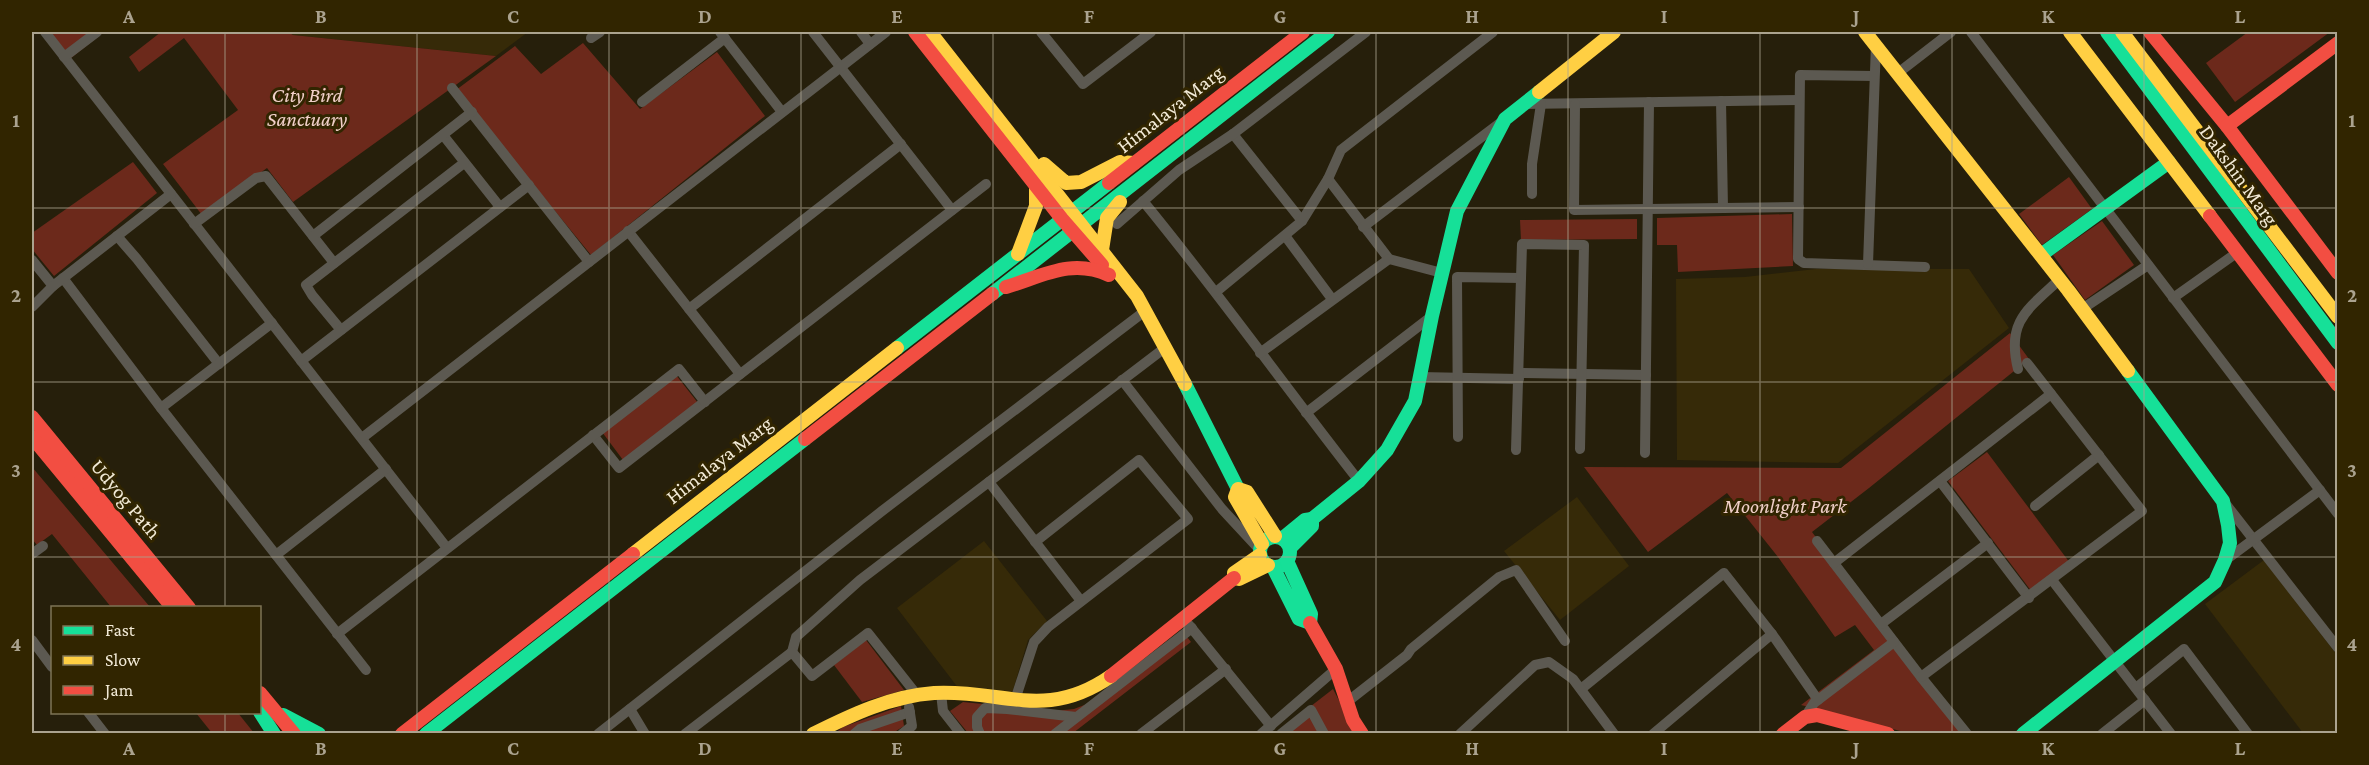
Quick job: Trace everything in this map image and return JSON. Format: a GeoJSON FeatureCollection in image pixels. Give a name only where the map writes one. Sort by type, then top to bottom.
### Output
{"type":"FeatureCollection","features":[{"type":"Feature","properties":{"kind":"street"},"geometry":{"type":"LineString","coordinates":[[45,32],[447,548]]}},
{"type":"Feature","properties":{"kind":"street"},"geometry":{"type":"LineString","coordinates":[[64,57],[97,32]]}},
{"type":"Feature","properties":{"kind":"street"},"geometry":{"type":"LineString","coordinates":[[813,32],[952,210]]}},
{"type":"Feature","properties":{"kind":"street"},"geometry":{"type":"LineString","coordinates":[[861,32],[870,44]]}},
{"type":"Feature","properties":{"kind":"street"},"geometry":{"type":"LineString","coordinates":[[362,438],[886,32]]}},
{"type":"Feature","properties":{"kind":"street"},"geometry":{"type":"LineString","coordinates":[[915,32],[1036,185],[1067,215],[1114,279],[1145,311]]}},
{"type":"Feature","properties":{"kind":"street"},"geometry":{"type":"LineString","coordinates":[[930,32],[1028,156],[1067,215]]}},
{"type":"Feature","properties":{"kind":"street"},"geometry":{"type":"LineString","coordinates":[[1041,32],[1083,84],[1136,36],[1151,32]]}},
{"type":"Feature","properties":{"kind":"street","name":"Himalaya Marg"},"geometry":{"type":"LineString","coordinates":[[401,733],[1303,32]]}},
{"type":"Feature","properties":{"kind":"street","name":"Himalaya Marg"},"geometry":{"type":"LineString","coordinates":[[426,734],[1328,32]]}},
{"type":"Feature","properties":{"kind":"street"},"geometry":{"type":"LineString","coordinates":[[1117,224],[1174,174],[1233,134],[1366,32]]}},
{"type":"Feature","properties":{"kind":"street"},"geometry":{"type":"LineString","coordinates":[[1216,292],[1286,237],[1302,221],[1328,179],[1341,150],[1493,32]]}},
{"type":"Feature","properties":{"kind":"street"},"geometry":{"type":"LineString","coordinates":[[1363,227],[1505,119],[1614,32]]}},
{"type":"Feature","properties":{"kind":"street"},"geometry":{"type":"LineString","coordinates":[[1865,32],[2060,279],[2223,501],[2337,648]]}},
{"type":"Feature","properties":{"kind":"street"},"geometry":{"type":"LineString","coordinates":[[1898,73],[1951,32]]}},
{"type":"Feature","properties":{"kind":"street"},"geometry":{"type":"LineString","coordinates":[[1971,32],[2337,513]]}},
{"type":"Feature","properties":{"kind":"street"},"geometry":{"type":"LineString","coordinates":[[2070,32],[2337,385]]}},
{"type":"Feature","properties":{"kind":"street","name":"Dakshin Marg"},"geometry":{"type":"LineString","coordinates":[[2107,32],[2337,343]]}},
{"type":"Feature","properties":{"kind":"street","name":"Dakshin Marg"},"geometry":{"type":"LineString","coordinates":[[2122,32],[2337,317]]}},
{"type":"Feature","properties":{"kind":"street"},"geometry":{"type":"LineString","coordinates":[[2150,32],[2227,126],[2337,273]]}},
{"type":"Feature","properties":{"kind":"street"},"geometry":{"type":"LineString","coordinates":[[642,102],[722,35],[782,112]]}},
{"type":"Feature","properties":{"kind":"street"},"geometry":{"type":"LineString","coordinates":[[2227,126],[2337,43]]}},
{"type":"Feature","properties":{"kind":"street"},"geometry":{"type":"LineString","coordinates":[[1868,264],[1876,44]]}},
{"type":"Feature","properties":{"kind":"street"},"geometry":{"type":"LineString","coordinates":[[1875,76],[1800,75],[1798,207],[1800,262],[1925,267]]}},
{"type":"Feature","properties":{"kind":"street"},"geometry":{"type":"LineString","coordinates":[[452,88],[589,262]]}},
{"type":"Feature","properties":{"kind":"street"},"geometry":{"type":"LineString","coordinates":[[1523,104],[1799,100]]}},
{"type":"Feature","properties":{"kind":"street"},"geometry":{"type":"LineString","coordinates":[[1721,101],[1723,208]]}},
{"type":"Feature","properties":{"kind":"street"},"geometry":{"type":"LineString","coordinates":[[1645,453],[1649,102]]}},
{"type":"Feature","properties":{"kind":"street"},"geometry":{"type":"LineString","coordinates":[[1532,194],[1532,164],[1541,104]]}},
{"type":"Feature","properties":{"kind":"street"},"geometry":{"type":"LineString","coordinates":[[1575,104],[1574,210],[1798,207]]}},
{"type":"Feature","properties":{"kind":"street"},"geometry":{"type":"LineString","coordinates":[[313,236],[472,112]]}},
{"type":"Feature","properties":{"kind":"street"},"geometry":{"type":"LineString","coordinates":[[1122,380],[1222,509],[1264,556],[1281,566],[1284,546],[1305,520],[1312,519],[1359,481],[1387,450],[1415,401],[1457,211],[1505,119]]}},
{"type":"Feature","properties":{"kind":"street"},"geometry":{"type":"LineString","coordinates":[[1233,134],[1302,221]]}},
{"type":"Feature","properties":{"kind":"street"},"geometry":{"type":"LineString","coordinates":[[443,135],[500,207]]}},
{"type":"Feature","properties":{"kind":"street"},"geometry":{"type":"LineString","coordinates":[[689,309],[901,144]]}},
{"type":"Feature","properties":{"kind":"street"},"geometry":{"type":"LineString","coordinates":[[1028,156],[1044,163],[1066,183],[1081,182],[1120,162],[1134,164]]}},
{"type":"Feature","properties":{"kind":"street","name":"Himalaya Marg"},"geometry":{"type":"LineString","coordinates":[[1164,160],[1174,174]]}},
{"type":"Feature","properties":{"kind":"street"},"geometry":{"type":"LineString","coordinates":[[2041,255],[2169,162]]}},
{"type":"Feature","properties":{"kind":"street"},"geometry":{"type":"LineString","coordinates":[[341,330],[306,285],[464,163]]}},
{"type":"Feature","properties":{"kind":"street"},"geometry":{"type":"LineString","coordinates":[[194,224],[256,178],[266,176],[334,263]]}},
{"type":"Feature","properties":{"kind":"street"},"geometry":{"type":"LineString","coordinates":[[1328,179],[1389,259],[1442,273]]}},
{"type":"Feature","properties":{"kind":"street"},"geometry":{"type":"LineString","coordinates":[[1102,250],[1107,218],[1134,182]]}},
{"type":"Feature","properties":{"kind":"street"},"geometry":{"type":"LineString","coordinates":[[593,435],[619,468],[986,184]]}},
{"type":"Feature","properties":{"kind":"street"},"geometry":{"type":"LineString","coordinates":[[302,361],[529,185]]}},
{"type":"Feature","properties":{"kind":"street"},"geometry":{"type":"LineString","coordinates":[[1018,254],[1036,206],[1036,185]]}},
{"type":"Feature","properties":{"kind":"street"},"geometry":{"type":"LineString","coordinates":[[32,308],[52,286],[171,194]]}},
{"type":"Feature","properties":{"kind":"street"},"geometry":{"type":"LineString","coordinates":[[1143,201],[1216,292],[1359,481]]}},
{"type":"Feature","properties":{"kind":"street"},"geometry":{"type":"LineString","coordinates":[[1077,227],[1102,250],[1137,296],[1167,346],[1238,489],[1247,492],[1284,546],[1311,614],[1310,623],[1336,669],[1353,720],[1362,734]]}},
{"type":"Feature","properties":{"kind":"street"},"geometry":{"type":"LineString","coordinates":[[628,231],[740,374]]}},
{"type":"Feature","properties":{"kind":"street"},"geometry":{"type":"LineString","coordinates":[[117,236],[219,364]]}},
{"type":"Feature","properties":{"kind":"street"},"geometry":{"type":"LineString","coordinates":[[1286,237],[1332,299]]}},
{"type":"Feature","properties":{"kind":"street"},"geometry":{"type":"LineString","coordinates":[[1516,450],[1522,244],[1584,245],[1580,449]]}},
{"type":"Feature","properties":{"kind":"street"},"geometry":{"type":"LineString","coordinates":[[2174,298],[2238,252]]}},
{"type":"Feature","properties":{"kind":"street"},"geometry":{"type":"LineString","coordinates":[[1260,353],[1389,259]]}},
{"type":"Feature","properties":{"kind":"street"},"geometry":{"type":"LineString","coordinates":[[32,260],[52,286]]}},
{"type":"Feature","properties":{"kind":"street"},"geometry":{"type":"LineString","coordinates":[[2082,309],[2148,265]]}},
{"type":"Feature","properties":{"kind":"street"},"geometry":{"type":"LineString","coordinates":[[996,290],[1049,271],[1070,267],[1096,268],[1114,279]]}},
{"type":"Feature","properties":{"kind":"street"},"geometry":{"type":"LineString","coordinates":[[1458,437],[1457,277],[1521,278]]}},
{"type":"Feature","properties":{"kind":"street"},"geometry":{"type":"LineString","coordinates":[[63,278],[161,408],[366,670]]}},
{"type":"Feature","properties":{"kind":"street"},"geometry":{"type":"LineString","coordinates":[[1921,677],[2142,511],[2051,394],[2022,366],[2013,351],[2015,333],[2022,315],[2060,279]]}},
{"type":"Feature","properties":{"kind":"street"},"geometry":{"type":"LineString","coordinates":[[598,734],[882,511],[1145,311]]}},
{"type":"Feature","properties":{"kind":"street"},"geometry":{"type":"LineString","coordinates":[[1306,413],[1432,316]]}},
{"type":"Feature","properties":{"kind":"street"},"geometry":{"type":"LineString","coordinates":[[161,408],[272,323]]}},
{"type":"Feature","properties":{"kind":"street"},"geometry":{"type":"LineString","coordinates":[[685,734],[792,652],[796,637],[860,580],[1167,346]]}},
{"type":"Feature","properties":{"kind":"street"},"geometry":{"type":"LineString","coordinates":[[337,634],[679,369],[705,402]]}},
{"type":"Feature","properties":{"kind":"street"},"geometry":{"type":"LineString","coordinates":[[1420,377],[1646,375]]}},
{"type":"Feature","properties":{"kind":"street"},"geometry":{"type":"LineString","coordinates":[[1834,563],[2051,394]]}},
{"type":"Feature","properties":{"kind":"street","name":"Udyog Path"},"geometry":{"type":"LineString","coordinates":[[32,417],[187,606]]}},
{"type":"Feature","properties":{"kind":"street","name":"Udyog Path"},"geometry":{"type":"LineString","coordinates":[[32,437],[171,606]]}},
{"type":"Feature","properties":{"kind":"street"},"geometry":{"type":"LineString","coordinates":[[2035,506],[2099,455]]}},
{"type":"Feature","properties":{"kind":"street"},"geometry":{"type":"LineString","coordinates":[[1015,700],[1034,642],[1048,627],[1188,519],[1139,460],[1035,542]]}},
{"type":"Feature","properties":{"kind":"street"},"geometry":{"type":"LineString","coordinates":[[276,555],[386,469]]}},
{"type":"Feature","properties":{"kind":"street"},"geometry":{"type":"LineString","coordinates":[[1940,481],[2029,598]]}},
{"type":"Feature","properties":{"kind":"street"},"geometry":{"type":"LineString","coordinates":[[989,482],[1081,601]]}},
{"type":"Feature","properties":{"kind":"street"},"geometry":{"type":"LineString","coordinates":[[1238,489],[1235,497],[1264,556],[1299,619],[1310,623]]}},
{"type":"Feature","properties":{"kind":"street"},"geometry":{"type":"LineString","coordinates":[[2227,559],[2320,490]]}},
{"type":"Feature","properties":{"kind":"street"},"geometry":{"type":"LineString","coordinates":[[2022,734],[2215,582],[2227,559],[2231,532],[2223,501]]}},
{"type":"Feature","properties":{"kind":"street"},"geometry":{"type":"LineString","coordinates":[[1264,556],[1265,540],[1284,546]]}},
{"type":"Feature","properties":{"kind":"street"},"geometry":{"type":"LineString","coordinates":[[1817,541],[1967,734]]}},
{"type":"Feature","properties":{"kind":"street"},"geometry":{"type":"LineString","coordinates":[[1881,624],[1988,543]]}},
{"type":"Feature","properties":{"kind":"street"},"geometry":{"type":"LineString","coordinates":[[32,555],[43,546]]}},
{"type":"Feature","properties":{"kind":"street"},"geometry":{"type":"LineString","coordinates":[[1055,734],[1187,623],[1234,578],[1234,573],[1264,556]]}},
{"type":"Feature","properties":{"kind":"street"},"geometry":{"type":"LineString","coordinates":[[1347,702],[1407,655],[1411,649],[1499,577],[1516,570],[1565,641]]}},
{"type":"Feature","properties":{"kind":"street"},"geometry":{"type":"LineString","coordinates":[[1581,689],[1724,573],[1772,634],[1818,700]]}},
{"type":"Feature","properties":{"kind":"street"},"geometry":{"type":"LineString","coordinates":[[2052,580],[2171,734]]}},
{"type":"Feature","properties":{"kind":"street"},"geometry":{"type":"LineString","coordinates":[[1187,623],[1271,726]]}},
{"type":"Feature","properties":{"kind":"street"},"geometry":{"type":"LineString","coordinates":[[813,734],[844,717],[885,702],[912,696],[951,692],[1015,700],[1063,700],[1092,691],[1187,623]]}},
{"type":"Feature","properties":{"kind":"street"},"geometry":{"type":"LineString","coordinates":[[792,652],[812,676],[868,633],[912,696],[910,712],[912,726],[902,734]]}},
{"type":"Feature","properties":{"kind":"street"},"geometry":{"type":"LineString","coordinates":[[1653,734],[1772,634]]}},
{"type":"Feature","properties":{"kind":"street"},"geometry":{"type":"LineString","coordinates":[[32,640],[51,666]]}},
{"type":"Feature","properties":{"kind":"street"},"geometry":{"type":"LineString","coordinates":[[1783,734],[1805,717],[1811,706],[1818,700],[1894,642]]}},
{"type":"Feature","properties":{"kind":"street"},"geometry":{"type":"LineString","coordinates":[[2136,688],[2184,649],[2248,734]]}},
{"type":"Feature","properties":{"kind":"street"},"geometry":{"type":"LineString","coordinates":[[1460,734],[1535,665],[1550,662],[1573,680],[1614,734]]}},
{"type":"Feature","properties":{"kind":"street"},"geometry":{"type":"LineString","coordinates":[[1141,734],[1226,669]]}},
{"type":"Feature","properties":{"kind":"street"},"geometry":{"type":"LineString","coordinates":[[1261,734],[1336,669]]}},
{"type":"Feature","properties":{"kind":"street"},"geometry":{"type":"LineString","coordinates":[[940,693],[943,711],[960,734]]}},
{"type":"Feature","properties":{"kind":"street"},"geometry":{"type":"LineString","coordinates":[[261,697],[268,734]]}},
{"type":"Feature","properties":{"kind":"street"},"geometry":{"type":"LineString","coordinates":[[2102,734],[2145,700]]}},
{"type":"Feature","properties":{"kind":"street"},"geometry":{"type":"LineString","coordinates":[[980,734],[977,717],[985,708],[1076,717]]}},
{"type":"Feature","properties":{"kind":"street"},"geometry":{"type":"LineString","coordinates":[[630,709],[645,734]]}},
{"type":"Feature","properties":{"kind":"street"},"geometry":{"type":"LineString","coordinates":[[1281,734],[1311,710],[1324,734]]}},
{"type":"Feature","properties":{"kind":"street"},"geometry":{"type":"LineString","coordinates":[[265,712],[274,734]]}},
{"type":"Feature","properties":{"kind":"street"},"geometry":{"type":"LineString","coordinates":[[265,712],[294,734]]}},
{"type":"Feature","properties":{"kind":"street"},"geometry":{"type":"LineString","coordinates":[[265,712],[319,734]]}},
{"type":"Feature","properties":{"kind":"street"},"geometry":{"type":"LineString","coordinates":[[854,734],[860,729],[910,712]]}},
{"type":"Feature","properties":{"kind":"street"},"geometry":{"type":"LineString","coordinates":[[90,714],[105,734]]}},
{"type":"Feature","properties":{"kind":"street"},"geometry":{"type":"LineString","coordinates":[[1805,717],[1817,715],[1888,734]]}},
{"type":"Feature","properties":{"kind":"shaded area"},"geometry":{"type":"Polygon","coordinates":[[[288,32],[528,32],[496,56],[293,35],[288,32]]]}},
{"type":"Feature","properties":{"kind":"shaded area"},"geometry":{"type":"Polygon","coordinates":[[[1816,269],[1969,269],[2009,328],[1838,463],[1677,460],[1676,279],[1745,277],[1816,269]]]}},
{"type":"Feature","properties":{"kind":"shaded area"},"geometry":{"type":"Polygon","coordinates":[[[1577,497],[1629,566],[1560,620],[1504,551],[1577,497]]]}},
{"type":"Feature","properties":{"kind":"shaded area"},"geometry":{"type":"Polygon","coordinates":[[[984,541],[1047,621],[1028,640],[1012,693],[959,689],[897,608],[984,541]]]}},
{"type":"Feature","properties":{"kind":"shaded area"},"geometry":{"type":"Polygon","coordinates":[[[2264,560],[2337,655],[2337,733],[2303,733],[2205,604],[2264,560]]]}},
{"type":"Feature","properties":{"kind":"green space"},"geometry":{"type":"Polygon","coordinates":[[[50,32],[104,32],[71,58],[50,32]]]}},
{"type":"Feature","properties":{"kind":"green space","name":"City Bird Sanctuary"},"geometry":{"type":"Polygon","coordinates":[[[161,32],[288,32],[293,35],[496,56],[293,202],[267,168],[202,215],[163,164],[238,110],[184,38],[139,72],[129,57],[161,32]]]}},
{"type":"Feature","properties":{"kind":"green space"},"geometry":{"type":"Polygon","coordinates":[[[2248,32],[2330,32],[2235,102],[2206,63],[2248,32]]]}},
{"type":"Feature","properties":{"kind":"green space"},"geometry":{"type":"Polygon","coordinates":[[[583,43],[640,109],[717,52],[765,116],[591,255],[456,90],[515,46],[541,74],[583,43]]]}},
{"type":"Feature","properties":{"kind":"green space"},"geometry":{"type":"Polygon","coordinates":[[[133,162],[157,193],[54,276],[32,249],[32,233],[133,162]]]}},
{"type":"Feature","properties":{"kind":"green space"},"geometry":{"type":"Polygon","coordinates":[[[2069,177],[2092,209],[2042,245],[2019,214],[2069,177]]]}},
{"type":"Feature","properties":{"kind":"green space"},"geometry":{"type":"Polygon","coordinates":[[[1792,214],[1793,266],[1678,272],[1677,245],[1657,245],[1657,218],[1792,214]]]}},
{"type":"Feature","properties":{"kind":"green space"},"geometry":{"type":"Polygon","coordinates":[[[1637,219],[1637,239],[1521,240],[1520,220],[1637,219]]]}},
{"type":"Feature","properties":{"kind":"green space"},"geometry":{"type":"Polygon","coordinates":[[[2102,221],[2134,265],[2085,300],[2053,255],[2102,221]]]}},
{"type":"Feature","properties":{"kind":"green space","name":"Moonlight Park"},"geometry":{"type":"Polygon","coordinates":[[[2010,333],[2029,359],[1812,532],[1961,733],[1908,733],[1801,705],[1874,650],[1855,625],[1835,637],[1778,557],[1727,493],[1648,552],[1584,467],[1841,468],[2010,333]]]}},
{"type":"Feature","properties":{"kind":"green space"},"geometry":{"type":"Polygon","coordinates":[[[676,375],[698,403],[623,460],[602,432],[676,375]]]}},
{"type":"Feature","properties":{"kind":"green space"},"geometry":{"type":"Polygon","coordinates":[[[1987,452],[2070,563],[2032,592],[1948,481],[1987,452]]]}},
{"type":"Feature","properties":{"kind":"green space"},"geometry":{"type":"Polygon","coordinates":[[[32,467],[149,606],[110,606],[52,534],[37,545],[32,539],[32,467]]]}},
{"type":"Feature","properties":{"kind":"green space"},"geometry":{"type":"Polygon","coordinates":[[[1184,633],[1191,642],[1073,733],[968,733],[950,711],[963,702],[1054,711],[1074,709],[1092,702],[1184,633]]]}},
{"type":"Feature","properties":{"kind":"green space"},"geometry":{"type":"Polygon","coordinates":[[[866,640],[904,690],[862,702],[834,665],[866,640]]]}},
{"type":"Feature","properties":{"kind":"green space"},"geometry":{"type":"Polygon","coordinates":[[[1333,689],[1356,733],[1275,734],[1333,689]]]}},
{"type":"Feature","properties":{"kind":"green space"},"geometry":{"type":"Polygon","coordinates":[[[901,706],[904,726],[893,733],[834,734],[843,727],[901,706]]]}},
{"type":"Feature","properties":{"kind":"green space"},"geometry":{"type":"Polygon","coordinates":[[[197,714],[239,714],[254,733],[212,733],[197,714]]]}},
{"type":"Feature","properties":{"kind":"traffic: fast"},"geometry":{"type":"LineString","coordinates":[[992,294],[1328,32]]}},
{"type":"Feature","properties":{"kind":"traffic: fast"},"geometry":{"type":"LineString","coordinates":[[2107,32],[2338,343]]}},
{"type":"Feature","properties":{"kind":"traffic: fast"},"geometry":{"type":"LineString","coordinates":[[1312,519],[1359,481],[1387,450],[1415,401],[1457,211],[1505,119],[1539,92]]}},
{"type":"Feature","properties":{"kind":"traffic: fast"},"geometry":{"type":"LineString","coordinates":[[2041,255],[2169,162]]}},
{"type":"Feature","properties":{"kind":"traffic: fast"},"geometry":{"type":"LineString","coordinates":[[897,348],[1109,183]]}},
{"type":"Feature","properties":{"kind":"traffic: fast"},"geometry":{"type":"LineString","coordinates":[[2023,734],[2215,582],[2230,543],[2223,501],[2128,371]]}},
{"type":"Feature","properties":{"kind":"traffic: fast"},"geometry":{"type":"LineString","coordinates":[[1185,384],[1238,489]]}},
{"type":"Feature","properties":{"kind":"traffic: fast"},"geometry":{"type":"LineString","coordinates":[[426,734],[805,439]]}},
{"type":"Feature","properties":{"kind":"traffic: fast"},"geometry":{"type":"LineString","coordinates":[[1283,538],[1305,520],[1312,519],[1312,526],[1290,548]]}},
{"type":"Feature","properties":{"kind":"traffic: fast"},"geometry":{"type":"LineString","coordinates":[[1275,537],[1286,541],[1290,552],[1286,563],[1275,567],[1264,563],[1260,552],[1264,541],[1275,537]]}},
{"type":"Feature","properties":{"kind":"traffic: fast"},"geometry":{"type":"LineString","coordinates":[[1273,567],[1299,619],[1310,623],[1311,614],[1287,561]]}},
{"type":"Feature","properties":{"kind":"traffic: fast"},"geometry":{"type":"LineString","coordinates":[[261,714],[274,734]]}},
{"type":"Feature","properties":{"kind":"traffic: fast"},"geometry":{"type":"LineString","coordinates":[[283,715],[319,734]]}},
{"type":"Feature","properties":{"kind":"traffic: slow"},"geometry":{"type":"LineString","coordinates":[[930,32],[1137,296],[1185,384]]}},
{"type":"Feature","properties":{"kind":"traffic: slow"},"geometry":{"type":"LineString","coordinates":[[1539,92],[1614,32]]}},
{"type":"Feature","properties":{"kind":"traffic: slow"},"geometry":{"type":"LineString","coordinates":[[1865,32],[2068,290],[2128,371]]}},
{"type":"Feature","properties":{"kind":"traffic: slow"},"geometry":{"type":"LineString","coordinates":[[2070,32],[2210,216]]}},
{"type":"Feature","properties":{"kind":"traffic: slow"},"geometry":{"type":"LineString","coordinates":[[2122,32],[2338,317]]}},
{"type":"Feature","properties":{"kind":"traffic: slow"},"geometry":{"type":"LineString","coordinates":[[1044,164],[1066,183],[1081,182],[1120,162],[1134,163]]}},
{"type":"Feature","properties":{"kind":"traffic: slow"},"geometry":{"type":"LineString","coordinates":[[1018,254],[1036,206],[1036,185]]}},
{"type":"Feature","properties":{"kind":"traffic: slow"},"geometry":{"type":"LineString","coordinates":[[1102,250],[1107,218],[1120,202]]}},
{"type":"Feature","properties":{"kind":"traffic: slow"},"geometry":{"type":"LineString","coordinates":[[633,554],[897,348]]}},
{"type":"Feature","properties":{"kind":"traffic: slow"},"geometry":{"type":"LineString","coordinates":[[1262,544],[1235,497],[1238,489],[1247,492],[1275,536]]}},
{"type":"Feature","properties":{"kind":"traffic: slow"},"geometry":{"type":"LineString","coordinates":[[1260,555],[1234,573],[1234,578],[1239,579],[1268,565]]}},
{"type":"Feature","properties":{"kind":"traffic: slow"},"geometry":{"type":"LineString","coordinates":[[813,734],[842,720],[902,698],[934,693],[959,693],[1044,701],[1065,698],[1087,690],[1111,676]]}},
{"type":"Feature","properties":{"kind":"traffic: jam"},"geometry":{"type":"LineString","coordinates":[[915,32],[1062,219],[1102,265]]}},
{"type":"Feature","properties":{"kind":"traffic: jam"},"geometry":{"type":"LineString","coordinates":[[1109,183],[1303,32]]}},
{"type":"Feature","properties":{"kind":"traffic: jam"},"geometry":{"type":"LineString","coordinates":[[2150,32],[2227,126],[2338,273]]}},
{"type":"Feature","properties":{"kind":"traffic: jam"},"geometry":{"type":"LineString","coordinates":[[2227,126],[2338,43]]}},
{"type":"Feature","properties":{"kind":"traffic: jam"},"geometry":{"type":"LineString","coordinates":[[2210,216],[2338,385]]}},
{"type":"Feature","properties":{"kind":"traffic: jam"},"geometry":{"type":"LineString","coordinates":[[1006,287],[1069,268],[1095,270],[1109,275]]}},
{"type":"Feature","properties":{"kind":"traffic: jam"},"geometry":{"type":"LineString","coordinates":[[805,439],[992,294]]}},
{"type":"Feature","properties":{"kind":"traffic: jam"},"geometry":{"type":"LineString","coordinates":[[32,417],[187,606]]}},
{"type":"Feature","properties":{"kind":"traffic: jam"},"geometry":{"type":"LineString","coordinates":[[32,437],[171,606]]}},
{"type":"Feature","properties":{"kind":"traffic: jam"},"geometry":{"type":"LineString","coordinates":[[402,734],[633,554]]}},
{"type":"Feature","properties":{"kind":"traffic: jam"},"geometry":{"type":"LineString","coordinates":[[1111,676],[1234,578]]}},
{"type":"Feature","properties":{"kind":"traffic: jam"},"geometry":{"type":"LineString","coordinates":[[1310,623],[1336,669],[1353,720],[1362,734]]}},
{"type":"Feature","properties":{"kind":"traffic: jam"},"geometry":{"type":"LineString","coordinates":[[261,694],[294,734]]}},
{"type":"Feature","properties":{"kind":"traffic: jam"},"geometry":{"type":"LineString","coordinates":[[1783,734],[1805,717],[1817,715],[1888,734]]}}]}
